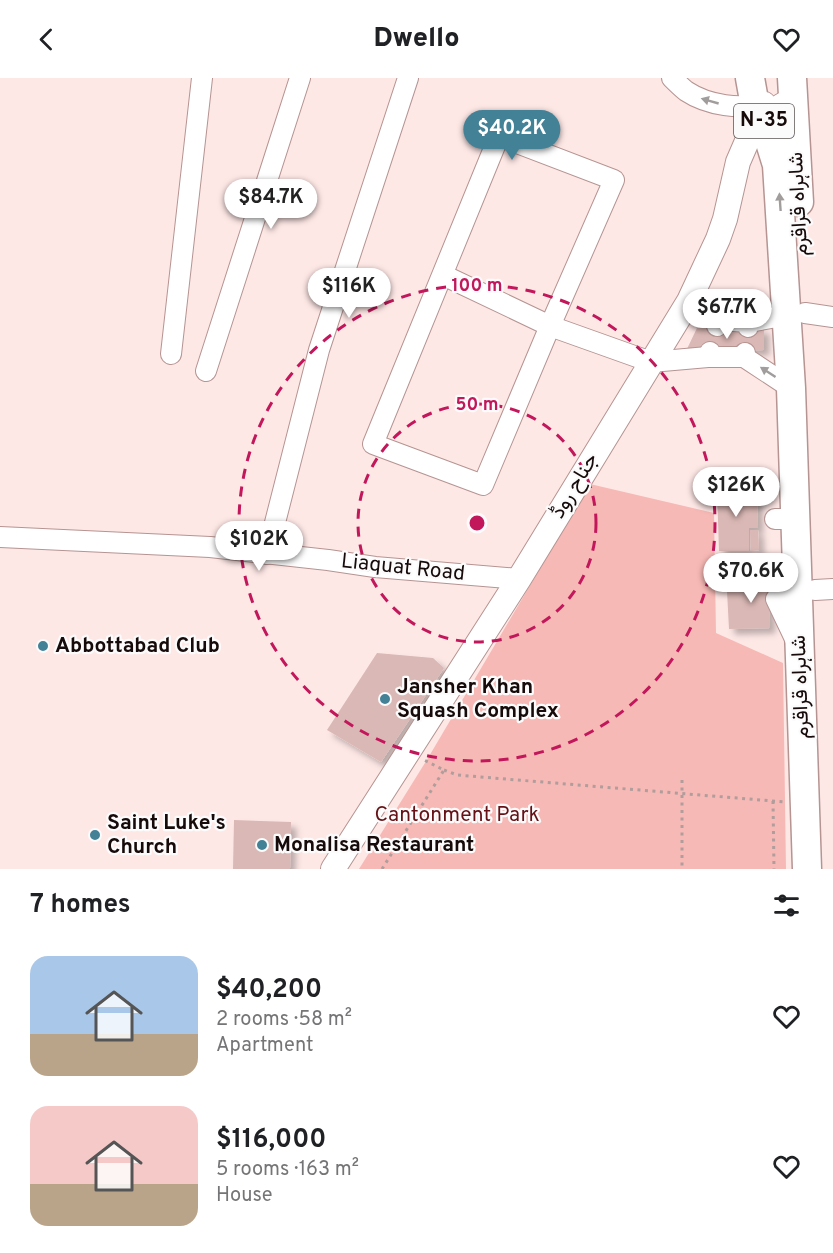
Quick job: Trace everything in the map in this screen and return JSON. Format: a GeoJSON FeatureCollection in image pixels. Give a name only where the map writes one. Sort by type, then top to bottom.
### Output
{"type":"FeatureCollection","features":[{"type":"Feature","properties":{"kind":"highway","name":"شاہراہ قراقرم"},"geometry":{"type":"LineString","coordinates":[[750,78],[777,165],[796,314],[824,589],[825,869]]}},
{"type":"Feature","properties":{"kind":"highway","name":"شاہراہ قراقرم"},"geometry":{"type":"LineString","coordinates":[[793,89],[796,314],[785,519],[797,567],[807,869]]}},
{"type":"Feature","properties":{"kind":"main road","name":"جناح روڈ"},"geometry":{"type":"LineString","coordinates":[[333,869],[519,579],[689,301],[718,239],[743,147],[759,112],[793,89]]}},
{"type":"Feature","properties":{"kind":"street"},"geometry":{"type":"LineString","coordinates":[[171,354],[202,78]]}},
{"type":"Feature","properties":{"kind":"street"},"geometry":{"type":"LineString","coordinates":[[206,371],[300,78]]}},
{"type":"Feature","properties":{"kind":"street"},"geometry":{"type":"LineString","coordinates":[[267,554],[319,350],[408,78]]}},
{"type":"Feature","properties":{"kind":"street"},"geometry":{"type":"LineString","coordinates":[[672,78],[686,91],[707,101],[759,112]]}},
{"type":"Feature","properties":{"kind":"street"},"geometry":{"type":"LineString","coordinates":[[499,136],[614,180],[550,326],[483,485],[373,444],[499,136]]}},
{"type":"Feature","properties":{"kind":"street"},"geometry":{"type":"LineString","coordinates":[[443,275],[550,326],[651,362],[709,354],[744,355],[791,388]]}},
{"type":"Feature","properties":{"kind":"street"},"geometry":{"type":"LineString","coordinates":[[689,301],[717,323],[749,324],[796,314],[833,318]]}},
{"type":"Feature","properties":{"kind":"street","name":"Liaquat Road"},"geometry":{"type":"LineString","coordinates":[[0,537],[210,547],[375,567],[519,579]]}},
{"type":"Feature","properties":{"kind":"path"},"geometry":{"type":"LineString","coordinates":[[409,748],[426,761],[457,775],[785,802]]}},
{"type":"Feature","properties":{"kind":"path"},"geometry":{"type":"LineString","coordinates":[[382,869],[444,770]]}},
{"type":"Feature","properties":{"kind":"path"},"geometry":{"type":"LineString","coordinates":[[682,780],[682,869]]}},
{"type":"Feature","properties":{"kind":"path"},"geometry":{"type":"LineString","coordinates":[[773,801],[774,869]]}},
{"type":"Feature","properties":{"kind":"green space","name":"Cantonment Park"},"geometry":{"type":"Polygon","coordinates":[[[590,484],[714,513],[716,633],[783,663],[786,869],[359,869],[428,758],[590,484]]]}},
{"type":"Feature","properties":{"kind":"building"},"geometry":{"type":"Polygon","coordinates":[[[697,328],[764,328],[764,350],[686,351],[697,328]]]}},
{"type":"Feature","properties":{"kind":"building"},"geometry":{"type":"Polygon","coordinates":[[[757,489],[758,528],[749,528],[749,551],[719,551],[717,490],[757,489]]]}},
{"type":"Feature","properties":{"kind":"building"},"geometry":{"type":"Polygon","coordinates":[[[750,530],[758,530],[759,550],[751,551],[750,530]]]}},
{"type":"Feature","properties":{"kind":"building"},"geometry":{"type":"Polygon","coordinates":[[[769,569],[770,628],[729,629],[727,591],[752,589],[752,570],[769,569]]]}},
{"type":"Feature","properties":{"kind":"building","name":"Jansher Khan Squash Complex"},"geometry":{"type":"Polygon","coordinates":[[[377,653],[433,658],[444,668],[381,762],[327,730],[377,653]]]}},
{"type":"Feature","properties":{"kind":"building","name":"Monalisa Restaurant"},"geometry":{"type":"Polygon","coordinates":[[[234,820],[291,822],[290,869],[233,869],[234,820]]]}},
{"type":"Feature","properties":{"kind":"place","name":"Abbottabad Club"},"geometry":{"type":"Point","coordinates":[43,646]}},
{"type":"Feature","properties":{"kind":"place","name":"Jansher Khan Squash Complex"},"geometry":{"type":"Point","coordinates":[385,699]}},
{"type":"Feature","properties":{"kind":"place","name":"Saint Luke's Church"},"geometry":{"type":"Point","coordinates":[95,835]}},
{"type":"Feature","properties":{"kind":"place","name":"Monalisa Restaurant"},"geometry":{"type":"Point","coordinates":[262,845]}}]}
